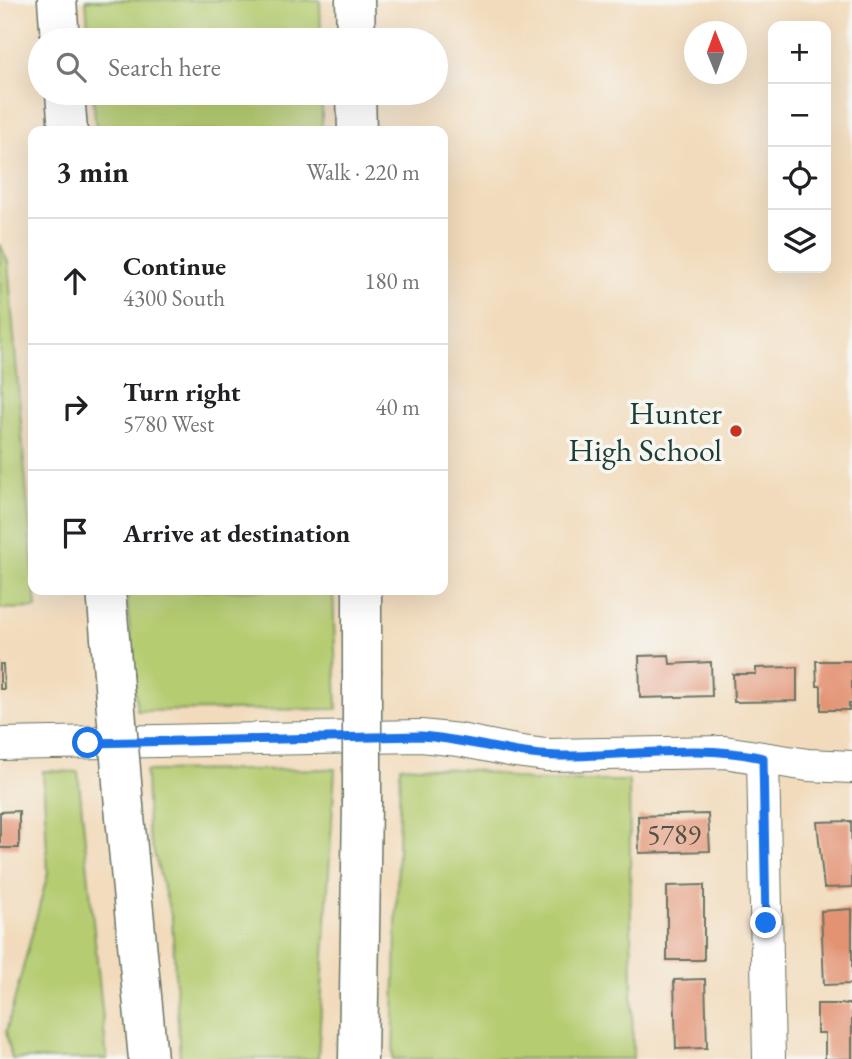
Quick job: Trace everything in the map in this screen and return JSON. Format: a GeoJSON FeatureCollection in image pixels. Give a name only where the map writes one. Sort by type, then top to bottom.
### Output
{"type":"FeatureCollection","features":[{"type":"Feature","properties":{"kind":"highway"},"geometry":{"type":"LineString","coordinates":[[57,0],[59,28]]}},
{"type":"Feature","properties":{"kind":"highway"},"geometry":{"type":"LineString","coordinates":[[355,0],[356,28]]}},
{"type":"Feature","properties":{"kind":"highway"},"geometry":{"type":"LineString","coordinates":[[66,105],[68,126]]}},
{"type":"Feature","properties":{"kind":"highway"},"geometry":{"type":"LineString","coordinates":[[356,105],[357,126]]}},
{"type":"Feature","properties":{"kind":"highway"},"geometry":{"type":"LineString","coordinates":[[106,595],[148,1059]]}},
{"type":"Feature","properties":{"kind":"highway"},"geometry":{"type":"LineString","coordinates":[[358,1059],[362,595]]}},
{"type":"Feature","properties":{"kind":"street"},"geometry":{"type":"LineString","coordinates":[[0,744],[421,736],[546,755],[715,752],[808,765],[852,767]]}},
{"type":"Feature","properties":{"kind":"street"},"geometry":{"type":"LineString","coordinates":[[763,758],[769,1059]]}},
{"type":"Feature","properties":{"kind":"green space"},"geometry":{"type":"Polygon","coordinates":[[[86,0],[320,0],[321,28],[88,28],[86,0]]]}},
{"type":"Feature","properties":{"kind":"green space"},"geometry":{"type":"Polygon","coordinates":[[[94,105],[322,105],[322,126],[96,126],[94,105]]]}},
{"type":"Feature","properties":{"kind":"green space"},"geometry":{"type":"Polygon","coordinates":[[[0,244],[8,262],[28,509],[28,595],[35,595],[36,608],[0,609],[0,244]]]}},
{"type":"Feature","properties":{"kind":"green space"},"geometry":{"type":"Polygon","coordinates":[[[126,595],[333,595],[337,709],[137,711],[126,595]]]}},
{"type":"Feature","properties":{"kind":"green space"},"geometry":{"type":"Polygon","coordinates":[[[400,766],[475,770],[532,781],[629,781],[633,1059],[393,1059],[400,766]]]}},
{"type":"Feature","properties":{"kind":"green space"},"geometry":{"type":"Polygon","coordinates":[[[335,769],[318,1059],[180,1059],[172,919],[148,831],[146,771],[335,769]]]}},
{"type":"Feature","properties":{"kind":"green space"},"geometry":{"type":"Polygon","coordinates":[[[43,771],[78,772],[107,1059],[12,1059],[6,1032],[48,873],[43,771]]]}},
{"type":"Feature","properties":{"kind":"building"},"geometry":{"type":"Polygon","coordinates":[[[669,655],[670,664],[711,662],[712,696],[640,698],[639,656],[669,655]]]}},
{"type":"Feature","properties":{"kind":"building"},"geometry":{"type":"Polygon","coordinates":[[[816,661],[852,661],[852,704],[849,704],[849,710],[821,710],[821,686],[817,686],[816,661]]]}},
{"type":"Feature","properties":{"kind":"building"},"geometry":{"type":"Polygon","coordinates":[[[0,664],[3,664],[4,689],[0,689],[0,664]]]}},
{"type":"Feature","properties":{"kind":"building"},"geometry":{"type":"Polygon","coordinates":[[[797,667],[797,701],[734,702],[733,674],[756,674],[756,668],[797,667]]]}},
{"type":"Feature","properties":{"kind":"building"},"geometry":{"type":"Polygon","coordinates":[[[19,811],[19,848],[0,848],[0,812],[19,811]]]}},
{"type":"Feature","properties":{"kind":"building"},"geometry":{"type":"Polygon","coordinates":[[[708,814],[710,851],[639,853],[638,816],[708,814]]]}},
{"type":"Feature","properties":{"kind":"building"},"geometry":{"type":"Polygon","coordinates":[[[851,821],[852,887],[824,888],[817,822],[851,821]]]}},
{"type":"Feature","properties":{"kind":"building"},"geometry":{"type":"Polygon","coordinates":[[[704,885],[704,960],[667,960],[667,886],[704,885]]]}},
{"type":"Feature","properties":{"kind":"building"},"geometry":{"type":"Polygon","coordinates":[[[852,909],[852,984],[824,985],[821,911],[852,909]]]}},
{"type":"Feature","properties":{"kind":"building"},"geometry":{"type":"Polygon","coordinates":[[[705,979],[707,1048],[676,1049],[674,980],[705,979]]]}},
{"type":"Feature","properties":{"kind":"building"},"geometry":{"type":"Polygon","coordinates":[[[817,1004],[852,1004],[852,1059],[825,1059],[825,1033],[817,1033],[817,1004]]]}},
{"type":"Feature","properties":{"kind":"place","name":"Hunter High School"},"geometry":{"type":"Point","coordinates":[736,431]}},
{"type":"Feature","properties":{"kind":"route"},"geometry":{"type":"LineString","coordinates":[[88,743],[421,736],[561,756],[724,752],[763,758],[766,923]]}}]}
